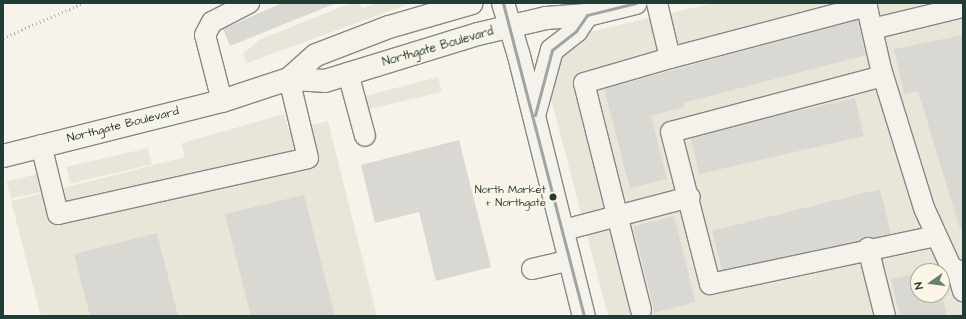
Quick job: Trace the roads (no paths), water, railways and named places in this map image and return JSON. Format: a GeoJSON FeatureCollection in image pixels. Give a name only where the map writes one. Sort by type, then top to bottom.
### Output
{"type":"FeatureCollection","features":[{"type":"Feature","properties":{"kind":"main road","name":"Northgate Boulevard"},"geometry":{"type":"LineString","coordinates":[[289,79],[316,55],[389,27],[472,3]]}},
{"type":"Feature","properties":{"kind":"main road"},"geometry":{"type":"LineString","coordinates":[[503,3],[535,116],[564,230],[582,315]]}},
{"type":"Feature","properties":{"kind":"main road","name":"Northgate Boulevard"},"geometry":{"type":"LineString","coordinates":[[3,156],[41,145],[222,101],[289,79],[325,81],[348,73],[510,27],[546,18],[587,15],[636,3]]}},
{"type":"Feature","properties":{"kind":"main road"},"geometry":{"type":"LineString","coordinates":[[535,116],[552,50],[576,31],[587,15]]}},
{"type":"Feature","properties":{"kind":"lane"},"geometry":{"type":"LineString","coordinates":[[222,101],[205,35],[212,22],[249,3]]}},
{"type":"Feature","properties":{"kind":"lane"},"geometry":{"type":"LineString","coordinates":[[657,3],[670,58]]}},
{"type":"Feature","properties":{"kind":"lane"},"geometry":{"type":"LineString","coordinates":[[641,310],[584,83],[670,58],[867,5],[883,76],[924,208],[951,267],[957,270],[963,291]]}},
{"type":"Feature","properties":{"kind":"lane"},"geometry":{"type":"LineString","coordinates":[[872,29],[963,8]]}},
{"type":"Feature","properties":{"kind":"lane"},"geometry":{"type":"LineString","coordinates":[[348,73],[365,136]]}},
{"type":"Feature","properties":{"kind":"lane"},"geometry":{"type":"LineString","coordinates":[[883,76],[671,132],[690,197],[710,284],[868,248],[936,236]]}},
{"type":"Feature","properties":{"kind":"lane"},"geometry":{"type":"LineString","coordinates":[[41,145],[58,214],[308,158],[289,79]]}},
{"type":"Feature","properties":{"kind":"lane"},"geometry":{"type":"LineString","coordinates":[[564,230],[690,197]]}},
{"type":"Feature","properties":{"kind":"lane"},"geometry":{"type":"LineString","coordinates":[[868,248],[885,316]]}},
{"type":"Feature","properties":{"kind":"lane"},"geometry":{"type":"LineString","coordinates":[[532,269],[571,260]]}},
{"type":"Feature","properties":{"kind":"place","name":"North Market + Northgate"},"geometry":{"type":"Point","coordinates":[553,197]}}]}
